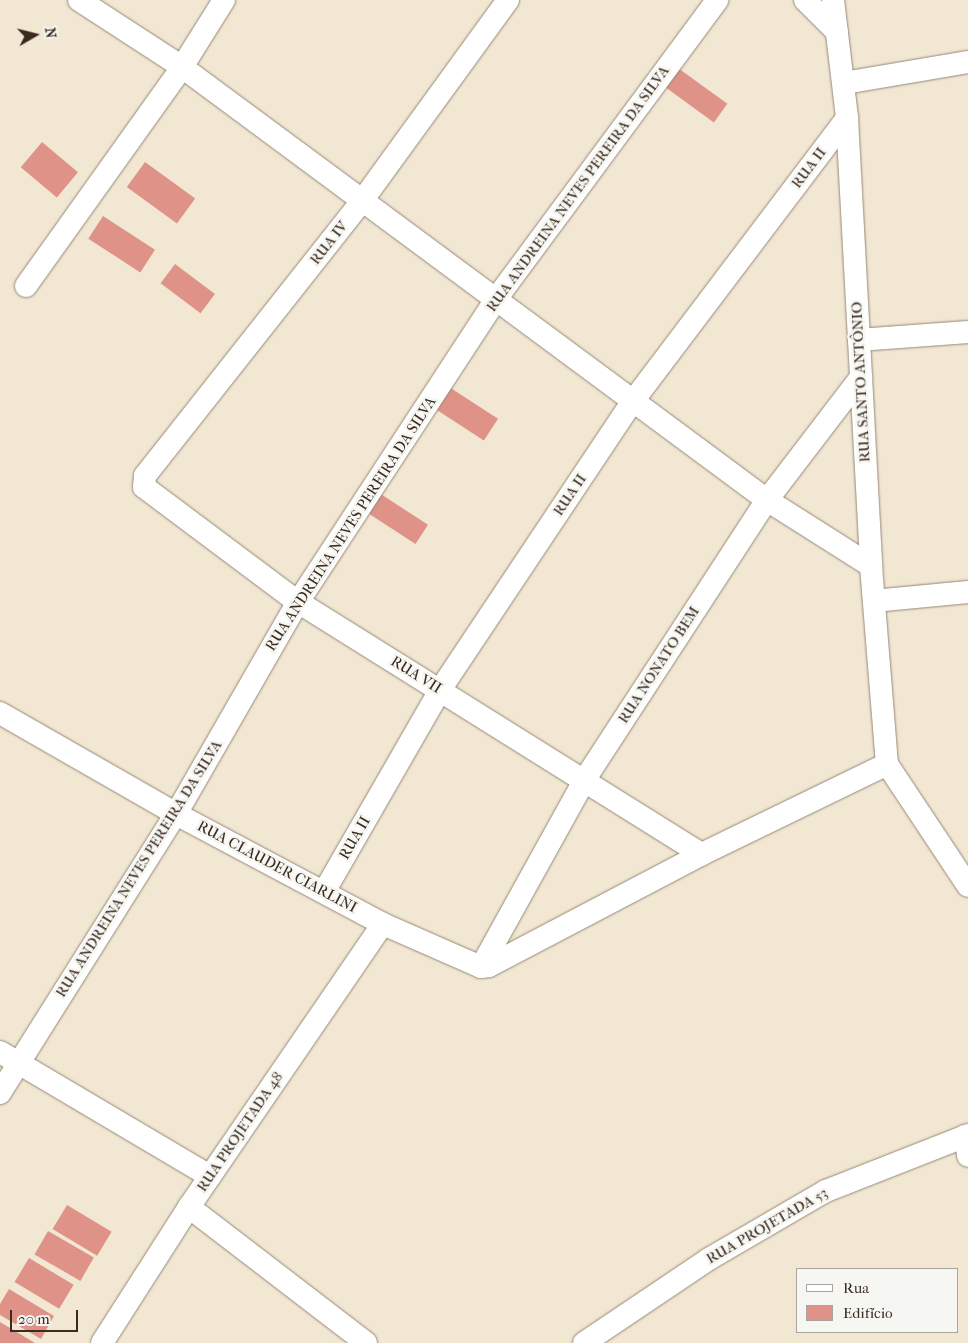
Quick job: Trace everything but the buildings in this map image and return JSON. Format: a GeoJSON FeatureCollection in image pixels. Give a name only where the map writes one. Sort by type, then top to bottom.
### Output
{"type":"FeatureCollection","features":[{"type":"Feature","properties":{"kind":"street"},"geometry":{"type":"LineString","coordinates":[[79,0],[182,67],[767,500],[871,566]]}},
{"type":"Feature","properties":{"kind":"street"},"geometry":{"type":"LineString","coordinates":[[26,286],[182,67],[224,0]]}},
{"type":"Feature","properties":{"kind":"street","name":"RUA IV"},"geometry":{"type":"LineString","coordinates":[[143,480],[362,201],[508,0]]}},
{"type":"Feature","properties":{"kind":"street","name":"RUA ANDREINA NEVES PEREIRA DA SILVA"},"geometry":{"type":"LineString","coordinates":[[0,1093],[9,1058],[176,814],[298,602],[496,299],[716,0]]}},
{"type":"Feature","properties":{"kind":"street"},"geometry":{"type":"LineString","coordinates":[[805,0],[836,32]]}},
{"type":"Feature","properties":{"kind":"street","name":"RUA SANTO ANTÔNIO"},"geometry":{"type":"LineString","coordinates":[[833,0],[847,118],[871,566],[887,764]]}},
{"type":"Feature","properties":{"kind":"street"},"geometry":{"type":"LineString","coordinates":[[844,82],[968,62]]}},
{"type":"Feature","properties":{"kind":"street","name":"RUA II"},"geometry":{"type":"LineString","coordinates":[[324,892],[440,690],[633,401],[847,118]]}},
{"type":"Feature","properties":{"kind":"street"},"geometry":{"type":"LineString","coordinates":[[860,340],[968,332]]}},
{"type":"Feature","properties":{"kind":"street","name":"RUA NONATO BEM"},"geometry":{"type":"LineString","coordinates":[[480,967],[585,779],[767,500],[860,377]]}},
{"type":"Feature","properties":{"kind":"street","name":"RUA VII"},"geometry":{"type":"LineString","coordinates":[[143,480],[146,491],[298,602],[585,779],[702,854]]}},
{"type":"Feature","properties":{"kind":"street"},"geometry":{"type":"LineString","coordinates":[[874,601],[968,592]]}},
{"type":"Feature","properties":{"kind":"street","name":"RUA CLAUDER CIARLINI"},"geometry":{"type":"LineString","coordinates":[[0,713],[176,814],[383,924],[480,967]]}},
{"type":"Feature","properties":{"kind":"street"},"geometry":{"type":"LineString","coordinates":[[480,967],[489,966],[702,854],[887,764],[968,886]]}},
{"type":"Feature","properties":{"kind":"street","name":"RUA PROJETADA 48"},"geometry":{"type":"LineString","coordinates":[[102,1343],[189,1207],[383,924]]}},
{"type":"Feature","properties":{"kind":"street"},"geometry":{"type":"LineString","coordinates":[[9,1058],[210,1176]]}},
{"type":"Feature","properties":{"kind":"street","name":"RUA PROJETADA 53"},"geometry":{"type":"LineString","coordinates":[[584,1343],[709,1259],[826,1191],[967,1142]]}},
{"type":"Feature","properties":{"kind":"street"},"geometry":{"type":"LineString","coordinates":[[189,1207],[366,1343]]}}]}
